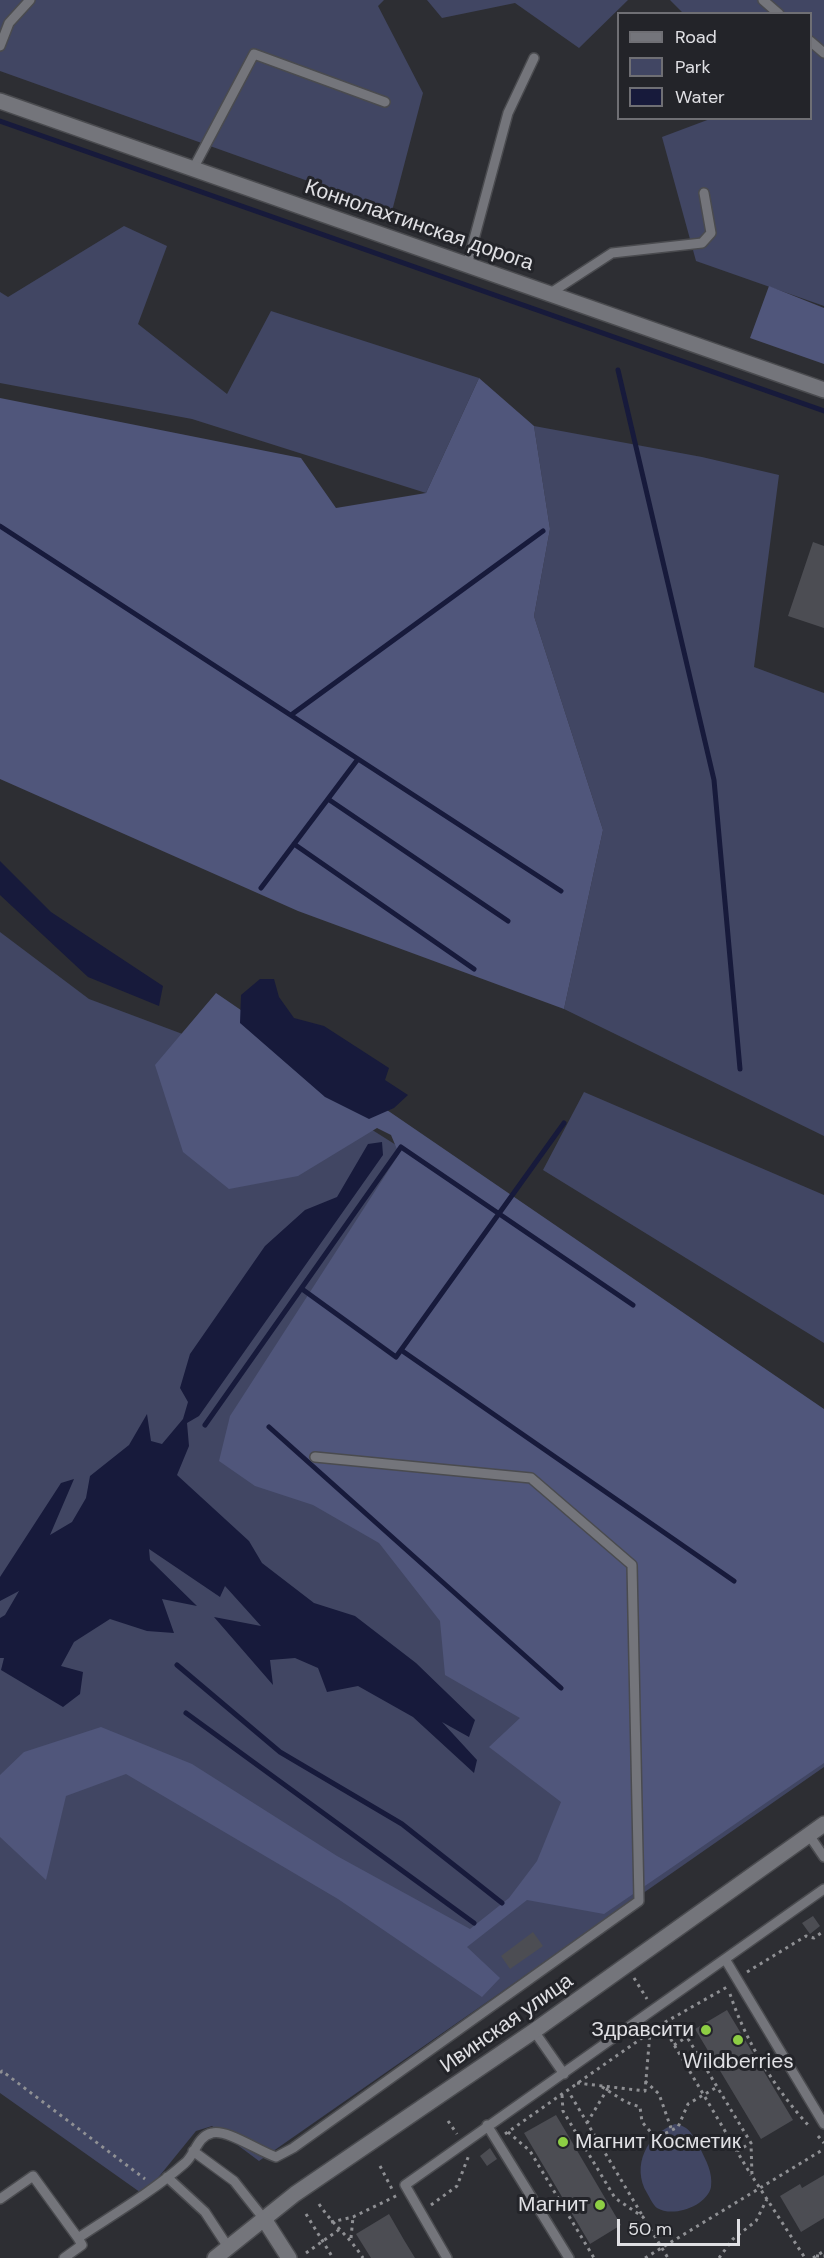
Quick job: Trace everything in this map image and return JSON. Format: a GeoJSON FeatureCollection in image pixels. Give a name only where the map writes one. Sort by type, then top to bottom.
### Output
{"type":"FeatureCollection","features":[{"type":"Feature","properties":{"kind":"main road","name":"Коннолахтинская дорога"},"geometry":{"type":"LineString","coordinates":[[0,101],[824,390]]}},
{"type":"Feature","properties":{"kind":"main road","name":"Ивинская улица"},"geometry":{"type":"LineString","coordinates":[[215,2258],[231,2253],[264,2219],[295,2194],[534,2031],[824,1824]]}},
{"type":"Feature","properties":{"kind":"main road"},"geometry":{"type":"LineString","coordinates":[[264,2219],[289,2258]]}},
{"type":"Feature","properties":{"kind":"lane"},"geometry":{"type":"LineString","coordinates":[[0,46],[9,23],[30,0]]}},
{"type":"Feature","properties":{"kind":"lane"},"geometry":{"type":"LineString","coordinates":[[763,0],[777,12]]}},
{"type":"Feature","properties":{"kind":"lane"},"geometry":{"type":"LineString","coordinates":[[812,43],[824,52]]}},
{"type":"Feature","properties":{"kind":"lane"},"geometry":{"type":"LineString","coordinates":[[193,169],[254,54],[386,102]]}},
{"type":"Feature","properties":{"kind":"lane"},"geometry":{"type":"LineString","coordinates":[[467,265],[508,112],[534,58]]}},
{"type":"Feature","properties":{"kind":"lane"},"geometry":{"type":"LineString","coordinates":[[549,294],[612,253],[702,243],[711,233],[704,193]]}},
{"type":"Feature","properties":{"kind":"lane"},"geometry":{"type":"LineString","coordinates":[[78,2238],[156,2187],[188,2161],[200,2140],[211,2133],[230,2134],[256,2151],[276,2157],[293,2148],[639,1901],[632,1565],[531,1478],[315,1457]]}},
{"type":"Feature","properties":{"kind":"lane"},"geometry":{"type":"LineString","coordinates":[[809,1835],[824,1857]]}},
{"type":"Feature","properties":{"kind":"lane"},"geometry":{"type":"LineString","coordinates":[[447,2258],[405,2185],[824,1889]]}},
{"type":"Feature","properties":{"kind":"lane"},"geometry":{"type":"LineString","coordinates":[[725,1959],[824,2124]]}},
{"type":"Feature","properties":{"kind":"lane"},"geometry":{"type":"LineString","coordinates":[[534,2031],[567,2072]]}},
{"type":"Feature","properties":{"kind":"lane"},"geometry":{"type":"LineString","coordinates":[[487,2126],[569,2258]]}},
{"type":"Feature","properties":{"kind":"lane"},"geometry":{"type":"LineString","coordinates":[[193,2151],[234,2181],[264,2219]]}},
{"type":"Feature","properties":{"kind":"lane"},"geometry":{"type":"LineString","coordinates":[[0,2199],[33,2176],[82,2245],[64,2258]]}},
{"type":"Feature","properties":{"kind":"lane"},"geometry":{"type":"LineString","coordinates":[[167,2177],[205,2212],[231,2253]]}},
{"type":"Feature","properties":{"kind":"path"},"geometry":{"type":"LineString","coordinates":[[496,2139],[508,2133],[662,2024],[728,1987],[806,1936],[814,1938],[824,1931]]}},
{"type":"Feature","properties":{"kind":"path"},"geometry":{"type":"LineString","coordinates":[[728,1987],[739,2021],[788,2104],[810,2127]]}},
{"type":"Feature","properties":{"kind":"path"},"geometry":{"type":"LineString","coordinates":[[662,2024],[687,2037],[751,2143],[752,2176]]}},
{"type":"Feature","properties":{"kind":"path"},"geometry":{"type":"LineString","coordinates":[[662,2024],[752,2176],[805,2258]]}},
{"type":"Feature","properties":{"kind":"path"},"geometry":{"type":"LineString","coordinates":[[567,2072],[577,2084],[645,2091],[650,2033]]}},
{"type":"Feature","properties":{"kind":"path"},"geometry":{"type":"LineString","coordinates":[[674,2045],[687,2037]]}},
{"type":"Feature","properties":{"kind":"path"},"geometry":{"type":"LineString","coordinates":[[686,2065],[699,2057]]}},
{"type":"Feature","properties":{"kind":"path"},"geometry":{"type":"LineString","coordinates":[[0,2073],[2,2071],[156,2187]]}},
{"type":"Feature","properties":{"kind":"path"},"geometry":{"type":"LineString","coordinates":[[645,2082],[659,2094],[671,2129]]}},
{"type":"Feature","properties":{"kind":"path"},"geometry":{"type":"LineString","coordinates":[[608,2088],[626,2102],[640,2107],[642,2121],[656,2138],[678,2127],[688,2104],[717,2087]]}},
{"type":"Feature","properties":{"kind":"path"},"geometry":{"type":"LineString","coordinates":[[587,2123],[608,2088]]}},
{"type":"Feature","properties":{"kind":"path"},"geometry":{"type":"LineString","coordinates":[[568,2090],[668,2258]]}},
{"type":"Feature","properties":{"kind":"path"},"geometry":{"type":"LineString","coordinates":[[562,2094],[563,2111],[615,2198],[643,2217]]}},
{"type":"Feature","properties":{"kind":"path"},"geometry":{"type":"LineString","coordinates":[[421,2212],[457,2186],[470,2154],[448,2121]]}},
{"type":"Feature","properties":{"kind":"path"},"geometry":{"type":"LineString","coordinates":[[508,2133],[530,2151],[594,2258]]}},
{"type":"Feature","properties":{"kind":"path"},"geometry":{"type":"LineString","coordinates":[[817,2135],[824,2143]]}},
{"type":"Feature","properties":{"kind":"path"},"geometry":{"type":"LineString","coordinates":[[737,2151],[751,2143]]}},
{"type":"Feature","properties":{"kind":"path"},"geometry":{"type":"LineString","coordinates":[[645,2258],[824,2149]]}},
{"type":"Feature","properties":{"kind":"path"},"geometry":{"type":"LineString","coordinates":[[331,2222],[378,2208],[408,2190]]}},
{"type":"Feature","properties":{"kind":"path"},"geometry":{"type":"LineString","coordinates":[[718,2258],[733,2239],[756,2221],[767,2199]]}},
{"type":"Feature","properties":{"kind":"path"},"geometry":{"type":"LineString","coordinates":[[319,2204],[331,2222],[351,2238],[363,2258]]}},
{"type":"Feature","properties":{"kind":"path"},"geometry":{"type":"LineString","coordinates":[[306,2214],[333,2258]]}},
{"type":"Feature","properties":{"kind":"path"},"geometry":{"type":"LineString","coordinates":[[351,2238],[353,2217]]}},
{"type":"Feature","properties":{"kind":"path"},"geometry":{"type":"LineString","coordinates":[[306,2253],[340,2229]]}},
{"type":"Feature","properties":{"kind":"path"},"geometry":{"type":"LineString","coordinates":[[814,2257],[824,2251]]}},
{"type":"Feature","properties":{"kind":"path"},"geometry":{"type":"LineString","coordinates":[[814,2257],[824,2256]]}},
{"type":"Feature","properties":{"kind":"green space"},"geometry":{"type":"Polygon","coordinates":[[[0,0],[384,0],[378,6],[423,93],[392,211],[0,71],[0,0]]]}},
{"type":"Feature","properties":{"kind":"green space"},"geometry":{"type":"Polygon","coordinates":[[[427,0],[628,0],[579,48],[515,3],[442,18],[427,0]]]}},
{"type":"Feature","properties":{"kind":"green space"},"geometry":{"type":"Polygon","coordinates":[[[670,0],[824,0],[824,306],[696,261],[662,137],[707,120],[812,120],[812,12],[682,12],[670,0]]]}},
{"type":"Feature","properties":{"kind":"green space"},"geometry":{"type":"Polygon","coordinates":[[[124,226],[167,246],[138,324],[227,394],[271,311],[479,378],[426,493],[192,419],[0,383],[0,292],[8,297],[124,226]]]}},
{"type":"Feature","properties":{"kind":"green space"},"geometry":{"type":"Polygon","coordinates":[[[534,426],[702,457],[779,475],[754,667],[824,693],[824,1136],[564,1009],[603,830],[534,616],[550,529],[534,426]]]}},
{"type":"Feature","properties":{"kind":"green space"},"geometry":{"type":"Polygon","coordinates":[[[0,932],[89,999],[276,1069],[824,1416],[824,1767],[259,2161],[212,2126],[196,2131],[144,2195],[0,2093],[0,932]]]}},
{"type":"Feature","properties":{"kind":"green space"},"geometry":{"type":"Polygon","coordinates":[[[584,1092],[824,1195],[824,1343],[543,1170],[584,1092]]]}},
{"type":"Feature","properties":{"kind":"green space"},"geometry":{"type":"Polygon","coordinates":[[[675,2124],[688,2129],[700,2148],[710,2171],[711,2187],[703,2200],[696,2205],[672,2212],[664,2211],[654,2205],[642,2183],[641,2162],[644,2152],[657,2135],[675,2124]]]}},
{"type":"Feature","properties":{"kind":"shaded area"},"geometry":{"type":"Polygon","coordinates":[[[769,286],[824,308],[824,364],[750,338],[769,286]]]}},
{"type":"Feature","properties":{"kind":"shaded area"},"geometry":{"type":"Polygon","coordinates":[[[479,378],[534,426],[550,529],[534,616],[603,830],[564,1009],[298,911],[0,779],[0,398],[301,458],[336,508],[426,493],[479,378]]]}},
{"type":"Feature","properties":{"kind":"shaded area"},"geometry":{"type":"Polygon","coordinates":[[[216,993],[824,1409],[824,1763],[604,1914],[527,1900],[467,1947],[500,1978],[482,1997],[338,1899],[126,1774],[66,1796],[46,1880],[0,1837],[0,1775],[24,1752],[101,1727],[192,1764],[337,1856],[470,1929],[509,1898],[537,1861],[561,1802],[489,1747],[520,1718],[445,1675],[440,1621],[379,1543],[313,1505],[255,1486],[219,1461],[230,1416],[399,1154],[391,1135],[377,1128],[298,1176],[229,1189],[183,1152],[155,1065],[216,993]]]}},
{"type":"Feature","properties":{"kind":"water"},"geometry":{"type":"Polygon","coordinates":[[[0,861],[51,912],[163,986],[159,1006],[88,977],[0,895],[0,861]]]}},
{"type":"Feature","properties":{"kind":"water"},"geometry":{"type":"Polygon","coordinates":[[[260,979],[274,979],[279,997],[294,1018],[324,1026],[389,1068],[385,1080],[408,1095],[394,1108],[369,1119],[325,1097],[240,1023],[241,995],[260,979]]]}},
{"type":"Feature","properties":{"kind":"water"},"geometry":{"type":"Polygon","coordinates":[[[382,1142],[383,1155],[199,1416],[187,1423],[189,1446],[177,1475],[249,1541],[262,1563],[314,1603],[355,1616],[416,1663],[475,1720],[469,1737],[442,1722],[477,1760],[474,1773],[413,1717],[358,1686],[327,1692],[318,1668],[295,1658],[270,1660],[273,1685],[214,1617],[261,1626],[225,1586],[220,1597],[149,1549],[150,1560],[197,1606],[162,1599],[174,1633],[147,1631],[110,1619],[74,1642],[61,1666],[83,1672],[80,1694],[63,1707],[1,1670],[4,1658],[0,1658],[0,1618],[5,1615],[19,1591],[0,1601],[0,1577],[61,1483],[74,1479],[50,1535],[72,1522],[86,1498],[90,1476],[129,1445],[147,1414],[151,1441],[162,1444],[183,1419],[188,1402],[180,1388],[190,1354],[265,1246],[305,1210],[337,1197],[368,1144],[382,1142]]]}},
{"type":"Feature","properties":{"kind":"building"},"geometry":{"type":"Polygon","coordinates":[[[813,542],[824,546],[824,628],[788,616],[813,542]]]}},
{"type":"Feature","properties":{"kind":"building"},"geometry":{"type":"Polygon","coordinates":[[[813,1916],[820,1926],[810,1934],[802,1923],[813,1916]]]}},
{"type":"Feature","properties":{"kind":"building"},"geometry":{"type":"Polygon","coordinates":[[[533,1932],[543,1946],[510,1969],[501,1956],[533,1932]]]}},
{"type":"Feature","properties":{"kind":"building"},"geometry":{"type":"Polygon","coordinates":[[[727,2010],[793,2120],[761,2139],[695,2029],[727,2010]]]}},
{"type":"Feature","properties":{"kind":"building"},"geometry":{"type":"Polygon","coordinates":[[[556,2115],[621,2225],[590,2244],[524,2133],[556,2115]]]}},
{"type":"Feature","properties":{"kind":"building"},"geometry":{"type":"Polygon","coordinates":[[[490,2148],[497,2159],[487,2166],[480,2156],[490,2148]]]}},
{"type":"Feature","properties":{"kind":"building"},"geometry":{"type":"Polygon","coordinates":[[[824,2175],[824,2218],[801,2232],[780,2196],[800,2184],[802,2188],[824,2175]]]}},
{"type":"Feature","properties":{"kind":"building"},"geometry":{"type":"Polygon","coordinates":[[[389,2214],[415,2258],[371,2258],[356,2234],[389,2214]]]}},
{"type":"Feature","properties":{"kind":"waterway"},"geometry":{"type":"LineString","coordinates":[[0,121],[824,411]]}},
{"type":"Feature","properties":{"kind":"waterway"},"geometry":{"type":"LineString","coordinates":[[618,370],[714,780],[740,1069]]}},
{"type":"Feature","properties":{"kind":"waterway"},"geometry":{"type":"LineString","coordinates":[[0,526],[561,891]]}},
{"type":"Feature","properties":{"kind":"waterway"},"geometry":{"type":"LineString","coordinates":[[291,715],[543,531]]}},
{"type":"Feature","properties":{"kind":"waterway"},"geometry":{"type":"LineString","coordinates":[[261,888],[358,759]]}},
{"type":"Feature","properties":{"kind":"waterway"},"geometry":{"type":"LineString","coordinates":[[328,799],[508,921]]}},
{"type":"Feature","properties":{"kind":"waterway"},"geometry":{"type":"LineString","coordinates":[[294,844],[474,969]]}},
{"type":"Feature","properties":{"kind":"waterway"},"geometry":{"type":"LineString","coordinates":[[302,1289],[396,1357],[564,1123]]}},
{"type":"Feature","properties":{"kind":"waterway"},"geometry":{"type":"LineString","coordinates":[[205,1425],[401,1147],[633,1305]]}},
{"type":"Feature","properties":{"kind":"waterway"},"geometry":{"type":"LineString","coordinates":[[401,1350],[734,1581]]}},
{"type":"Feature","properties":{"kind":"waterway"},"geometry":{"type":"LineString","coordinates":[[269,1427],[561,1688]]}},
{"type":"Feature","properties":{"kind":"waterway"},"geometry":{"type":"LineString","coordinates":[[177,1665],[280,1752],[402,1824],[502,1903]]}},
{"type":"Feature","properties":{"kind":"waterway"},"geometry":{"type":"LineString","coordinates":[[186,1713],[474,1923]]}},
{"type":"Feature","properties":{"kind":"place","name":"Здравсити"},"geometry":{"type":"Point","coordinates":[706,2030]}},
{"type":"Feature","properties":{"kind":"place","name":"Wildberries"},"geometry":{"type":"Point","coordinates":[738,2040]}},
{"type":"Feature","properties":{"kind":"place","name":"Магнит Косметик"},"geometry":{"type":"Point","coordinates":[563,2142]}},
{"type":"Feature","properties":{"kind":"place","name":"Магнит"},"geometry":{"type":"Point","coordinates":[600,2205]}}]}
